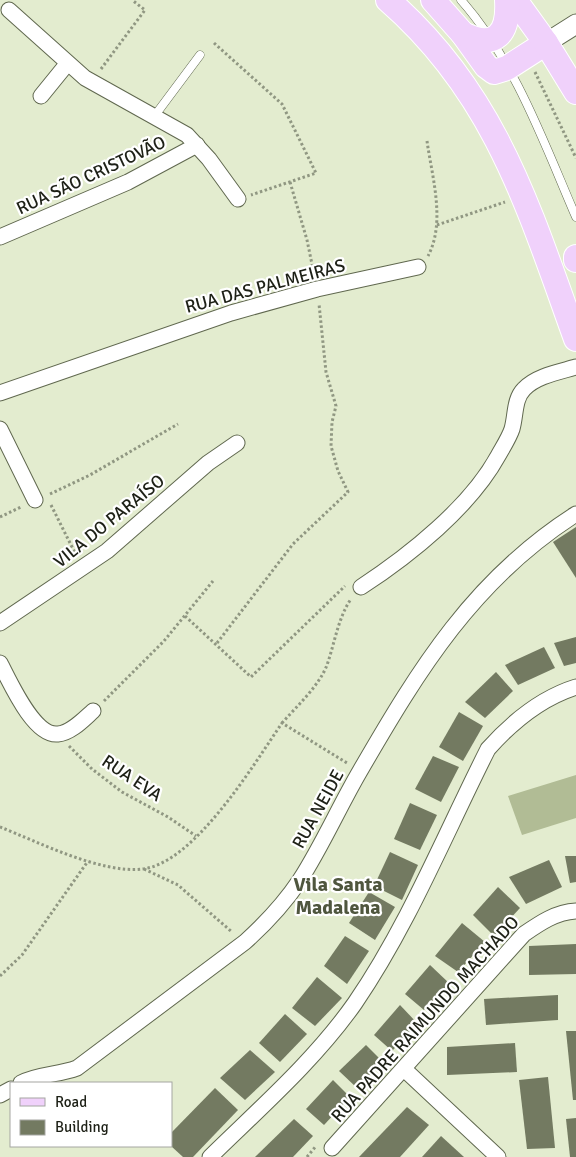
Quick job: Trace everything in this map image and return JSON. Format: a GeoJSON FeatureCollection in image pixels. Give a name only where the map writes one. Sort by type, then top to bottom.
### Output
{"type":"FeatureCollection","features":[{"type":"Feature","properties":{"kind":"main road"},"geometry":{"type":"LineString","coordinates":[[388,0],[425,34],[467,88],[500,144],[524,195],[576,339]]}},
{"type":"Feature","properties":{"kind":"main road"},"geometry":{"type":"LineString","coordinates":[[432,0],[463,34],[490,69],[500,71],[507,68],[546,43]]}},
{"type":"Feature","properties":{"kind":"main road"},"geometry":{"type":"LineString","coordinates":[[463,34],[482,42],[490,40],[500,33],[506,24],[507,0]]}},
{"type":"Feature","properties":{"kind":"main road"},"geometry":{"type":"LineString","coordinates":[[515,0],[546,43],[576,92]]}},
{"type":"Feature","properties":{"kind":"main road"},"geometry":{"type":"LineString","coordinates":[[537,0],[546,43]]}},
{"type":"Feature","properties":{"kind":"street"},"geometry":{"type":"LineString","coordinates":[[9,9],[67,64],[91,82],[153,118],[187,135],[197,144],[238,199]]}},
{"type":"Feature","properties":{"kind":"street"},"geometry":{"type":"LineString","coordinates":[[546,43],[576,24]]}},
{"type":"Feature","properties":{"kind":"street"},"geometry":{"type":"LineString","coordinates":[[41,96],[67,64]]}},
{"type":"Feature","properties":{"kind":"street","name":"RUA SÃO CRISTOVÃO"},"geometry":{"type":"LineString","coordinates":[[0,237],[128,182],[197,144]]}},
{"type":"Feature","properties":{"kind":"street","name":"RUA DAS PALMEIRAS"},"geometry":{"type":"LineString","coordinates":[[0,393],[172,332],[317,289],[418,267]]}},
{"type":"Feature","properties":{"kind":"street"},"geometry":{"type":"LineString","coordinates":[[358,591],[409,554],[475,489],[493,466],[505,444],[521,392],[538,379],[576,367]]}},
{"type":"Feature","properties":{"kind":"street"},"geometry":{"type":"LineString","coordinates":[[0,429],[40,498]]}},
{"type":"Feature","properties":{"kind":"street","name":"VILA DO PARAÍSO"},"geometry":{"type":"LineString","coordinates":[[0,623],[83,568],[141,522],[208,463],[237,444]]}},
{"type":"Feature","properties":{"kind":"street","name":"RUA NEIDE"},"geometry":{"type":"LineString","coordinates":[[24,1082],[34,1078],[64,1073],[77,1068],[245,942],[284,902],[300,880],[360,771],[440,641],[490,583],[524,552],[576,514]]}},
{"type":"Feature","properties":{"kind":"street"},"geometry":{"type":"LineString","coordinates":[[1,666],[34,723],[46,733],[58,734],[67,731],[93,711]]}},
{"type":"Feature","properties":{"kind":"street"},"geometry":{"type":"LineString","coordinates":[[210,1157],[327,1039],[354,1004],[407,917],[488,749],[507,728],[534,708],[560,692],[576,688]]}},
{"type":"Feature","properties":{"kind":"street","name":"RUA PADRE RAIMUNDO MACHADO"},"geometry":{"type":"LineString","coordinates":[[332,1148],[524,934],[542,921],[564,911],[576,911]]}},
{"type":"Feature","properties":{"kind":"street"},"geometry":{"type":"LineString","coordinates":[[404,1069],[498,1157]]}},
{"type":"Feature","properties":{"kind":"lane"},"geometry":{"type":"LineString","coordinates":[[461,0],[474,15],[507,68],[530,112],[576,217]]}},
{"type":"Feature","properties":{"kind":"lane"},"geometry":{"type":"LineString","coordinates":[[153,118],[200,55]]}},
{"type":"Feature","properties":{"kind":"path"},"geometry":{"type":"LineString","coordinates":[[91,82],[145,10],[132,0]]}},
{"type":"Feature","properties":{"kind":"path"},"geometry":{"type":"LineString","coordinates":[[214,43],[282,104],[316,173],[238,199]]}},
{"type":"Feature","properties":{"kind":"path"},"geometry":{"type":"LineString","coordinates":[[418,267],[430,253],[437,225],[427,142]]}},
{"type":"Feature","properties":{"kind":"path"},"geometry":{"type":"LineString","coordinates":[[217,643],[293,544],[348,492],[338,471],[331,446],[332,422],[336,406],[326,372],[317,289],[307,240],[290,182]]}},
{"type":"Feature","properties":{"kind":"path"},"geometry":{"type":"LineString","coordinates":[[437,225],[524,195]]}},
{"type":"Feature","properties":{"kind":"path"},"geometry":{"type":"LineString","coordinates":[[0,517],[90,475],[178,424]]}},
{"type":"Feature","properties":{"kind":"path"},"geometry":{"type":"LineString","coordinates":[[40,498],[83,568]]}},
{"type":"Feature","properties":{"kind":"path"},"geometry":{"type":"LineString","coordinates":[[93,711],[164,641],[213,581]]}},
{"type":"Feature","properties":{"kind":"path"},"geometry":{"type":"LineString","coordinates":[[0,827],[88,861],[132,870],[144,869],[162,862],[196,836],[232,796],[282,724],[321,676],[327,666],[343,613],[358,591],[344,585],[251,677],[217,643],[185,616]]}},
{"type":"Feature","properties":{"kind":"path"},"geometry":{"type":"LineString","coordinates":[[282,724],[360,771]]}},
{"type":"Feature","properties":{"kind":"path","name":"RUA EVA"},"geometry":{"type":"LineString","coordinates":[[58,734],[92,769],[122,792],[168,817],[196,836]]}},
{"type":"Feature","properties":{"kind":"path"},"geometry":{"type":"LineString","coordinates":[[0,976],[22,955],[88,861]]}},
{"type":"Feature","properties":{"kind":"path"},"geometry":{"type":"LineString","coordinates":[[144,869],[178,885],[245,942]]}},
{"type":"Feature","properties":{"kind":"green space"},"geometry":{"type":"Polygon","coordinates":[[[576,775],[576,818],[522,835],[508,796],[576,775]]]}},
{"type":"Feature","properties":{"kind":"building"},"geometry":{"type":"Polygon","coordinates":[[[576,527],[576,578],[553,542],[576,527]]]}},
{"type":"Feature","properties":{"kind":"building"},"geometry":{"type":"Polygon","coordinates":[[[576,637],[576,663],[564,666],[554,643],[576,637]]]}},
{"type":"Feature","properties":{"kind":"building"},"geometry":{"type":"Polygon","coordinates":[[[544,647],[555,668],[518,685],[505,665],[544,647]]]}},
{"type":"Feature","properties":{"kind":"building"},"geometry":{"type":"Polygon","coordinates":[[[496,672],[513,691],[485,718],[465,702],[496,672]]]}},
{"type":"Feature","properties":{"kind":"building"},"geometry":{"type":"Polygon","coordinates":[[[459,712],[483,726],[463,761],[439,747],[459,712]]]}},
{"type":"Feature","properties":{"kind":"building"},"geometry":{"type":"Polygon","coordinates":[[[433,756],[459,767],[441,802],[415,789],[433,756]]]}},
{"type":"Feature","properties":{"kind":"building"},"geometry":{"type":"Polygon","coordinates":[[[410,803],[437,815],[420,850],[394,839],[410,803]]]}},
{"type":"Feature","properties":{"kind":"building"},"geometry":{"type":"Polygon","coordinates":[[[390,852],[418,865],[402,900],[374,886],[390,852]]]}},
{"type":"Feature","properties":{"kind":"building"},"geometry":{"type":"Polygon","coordinates":[[[565,856],[576,856],[576,882],[570,883],[565,856]]]}},
{"type":"Feature","properties":{"kind":"building"},"geometry":{"type":"Polygon","coordinates":[[[549,860],[562,887],[526,904],[509,877],[549,860]]]}},
{"type":"Feature","properties":{"kind":"building"},"geometry":{"type":"Polygon","coordinates":[[[498,887],[520,908],[494,936],[473,915],[498,887]]]}},
{"type":"Feature","properties":{"kind":"building"},"geometry":{"type":"Polygon","coordinates":[[[369,892],[395,907],[375,940],[349,923],[369,892]]]}},
{"type":"Feature","properties":{"kind":"building"},"geometry":{"type":"Polygon","coordinates":[[[462,923],[485,942],[458,972],[435,956],[462,923]]]}},
{"type":"Feature","properties":{"kind":"building"},"geometry":{"type":"Polygon","coordinates":[[[345,936],[369,951],[347,984],[324,966],[345,936]]]}},
{"type":"Feature","properties":{"kind":"building"},"geometry":{"type":"Polygon","coordinates":[[[576,944],[576,974],[529,975],[529,946],[576,944]]]}},
{"type":"Feature","properties":{"kind":"building"},"geometry":{"type":"Polygon","coordinates":[[[430,965],[450,984],[424,1010],[405,994],[430,965]]]}},
{"type":"Feature","properties":{"kind":"building"},"geometry":{"type":"Polygon","coordinates":[[[317,977],[342,998],[315,1026],[292,1008],[317,977]]]}},
{"type":"Feature","properties":{"kind":"building"},"geometry":{"type":"Polygon","coordinates":[[[558,995],[558,1020],[486,1025],[484,999],[558,995]]]}},
{"type":"Feature","properties":{"kind":"building"},"geometry":{"type":"Polygon","coordinates":[[[400,1005],[418,1024],[392,1051],[374,1035],[400,1005]]]}},
{"type":"Feature","properties":{"kind":"building"},"geometry":{"type":"Polygon","coordinates":[[[285,1014],[307,1034],[280,1062],[259,1043],[285,1014]]]}},
{"type":"Feature","properties":{"kind":"building"},"geometry":{"type":"Polygon","coordinates":[[[566,1031],[576,1031],[576,1100],[573,1100],[566,1031]]]}},
{"type":"Feature","properties":{"kind":"building"},"geometry":{"type":"Polygon","coordinates":[[[515,1043],[517,1072],[447,1075],[447,1047],[515,1043]]]}},
{"type":"Feature","properties":{"kind":"building"},"geometry":{"type":"Polygon","coordinates":[[[366,1045],[383,1062],[357,1088],[339,1071],[366,1045]]]}},
{"type":"Feature","properties":{"kind":"building"},"geometry":{"type":"Polygon","coordinates":[[[250,1050],[275,1072],[245,1100],[220,1078],[250,1050]]]}},
{"type":"Feature","properties":{"kind":"building"},"geometry":{"type":"Polygon","coordinates":[[[548,1077],[555,1148],[527,1149],[519,1080],[548,1077]]]}},
{"type":"Feature","properties":{"kind":"building"},"geometry":{"type":"Polygon","coordinates":[[[333,1080],[350,1097],[324,1125],[306,1109],[333,1080]]]}},
{"type":"Feature","properties":{"kind":"building"},"geometry":{"type":"Polygon","coordinates":[[[215,1088],[238,1110],[193,1157],[183,1157],[172,1147],[172,1132],[215,1088]]]}},
{"type":"Feature","properties":{"kind":"building"},"geometry":{"type":"Polygon","coordinates":[[[407,1107],[429,1125],[400,1157],[359,1157],[407,1107]]]}},
{"type":"Feature","properties":{"kind":"building"},"geometry":{"type":"Polygon","coordinates":[[[576,1118],[576,1157],[570,1157],[566,1119],[576,1118]]]}},
{"type":"Feature","properties":{"kind":"building"},"geometry":{"type":"Polygon","coordinates":[[[294,1119],[313,1136],[293,1157],[255,1157],[294,1119]]]}},
{"type":"Feature","properties":{"kind":"building"},"geometry":{"type":"Polygon","coordinates":[[[441,1136],[464,1157],[422,1157],[441,1136]]]}},
{"type":"Feature","properties":{"kind":"district","name":"Vila Santa Madalena"},"geometry":{"type":"Point","coordinates":[338,896]}}]}
